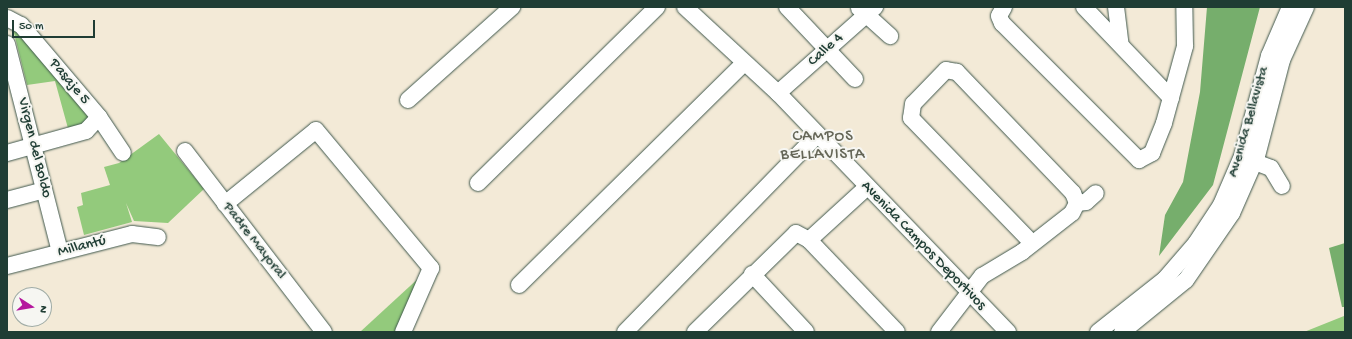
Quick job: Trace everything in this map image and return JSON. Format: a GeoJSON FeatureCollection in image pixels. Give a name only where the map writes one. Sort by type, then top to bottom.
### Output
{"type":"FeatureCollection","features":[{"type":"Feature","properties":{"kind":"street"},"geometry":{"type":"LineString","coordinates":[[408,100],[512,7]]}},
{"type":"Feature","properties":{"kind":"street"},"geometry":{"type":"LineString","coordinates":[[478,183],[657,7]]}},
{"type":"Feature","properties":{"kind":"street","name":"Avenida Campos Deportivos"},"geometry":{"type":"LineString","coordinates":[[686,7],[744,63],[778,93],[968,293],[1008,332]]}},
{"type":"Feature","properties":{"kind":"street"},"geometry":{"type":"LineString","coordinates":[[787,7],[855,79]]}},
{"type":"Feature","properties":{"kind":"street"},"geometry":{"type":"LineString","coordinates":[[1004,7],[999,16],[1002,23],[1136,159],[1143,160],[1152,153],[1171,98],[1186,42],[1184,7]]}},
{"type":"Feature","properties":{"kind":"street"},"geometry":{"type":"LineString","coordinates":[[1084,7],[1171,98]]}},
{"type":"Feature","properties":{"kind":"street"},"geometry":{"type":"LineString","coordinates":[[1116,7],[1121,45]]}},
{"type":"Feature","properties":{"kind":"street","name":"Avenida Bellavista"},"geometry":{"type":"LineString","coordinates":[[1098,332],[1165,279],[1196,243],[1221,205],[1242,156],[1269,56],[1290,7]]}},
{"type":"Feature","properties":{"kind":"street","name":"Avenida Bellavista"},"geometry":{"type":"LineString","coordinates":[[1122,332],[1162,303],[1197,266],[1232,213],[1255,162],[1282,60],[1306,7]]}},
{"type":"Feature","properties":{"kind":"street"},"geometry":{"type":"LineString","coordinates":[[867,9],[890,36]]}},
{"type":"Feature","properties":{"kind":"street","name":"Calle 4"},"geometry":{"type":"LineString","coordinates":[[778,93],[827,50],[867,9]]}},
{"type":"Feature","properties":{"kind":"street","name":"Pasaje 5"},"geometry":{"type":"LineString","coordinates":[[7,18],[21,25],[99,117],[124,153]]}},
{"type":"Feature","properties":{"kind":"street","name":"Virgen del Boldo"},"geometry":{"type":"LineString","coordinates":[[7,44],[12,85],[33,146],[60,252]]}},
{"type":"Feature","properties":{"kind":"street"},"geometry":{"type":"LineString","coordinates":[[519,285],[744,63]]}},
{"type":"Feature","properties":{"kind":"street"},"geometry":{"type":"LineString","coordinates":[[939,332],[968,293],[990,270],[1032,243],[1072,213],[1077,203],[1073,193],[957,72],[950,69],[942,72],[912,104],[911,118],[1032,243]]}},
{"type":"Feature","properties":{"kind":"street"},"geometry":{"type":"LineString","coordinates":[[7,153],[86,131],[99,117]]}},
{"type":"Feature","properties":{"kind":"street"},"geometry":{"type":"LineString","coordinates":[[225,204],[316,130],[431,268],[403,332]]}},
{"type":"Feature","properties":{"kind":"street"},"geometry":{"type":"LineString","coordinates":[[625,332],[817,135]]}},
{"type":"Feature","properties":{"kind":"street","name":"Padre Mayoral"},"geometry":{"type":"LineString","coordinates":[[184,151],[324,332]]}},
{"type":"Feature","properties":{"kind":"street"},"geometry":{"type":"LineString","coordinates":[[1255,162],[1271,168],[1282,186]]}},
{"type":"Feature","properties":{"kind":"street"},"geometry":{"type":"LineString","coordinates":[[809,240],[867,187]]}},
{"type":"Feature","properties":{"kind":"street"},"geometry":{"type":"LineString","coordinates":[[7,200],[44,190]]}},
{"type":"Feature","properties":{"kind":"street"},"geometry":{"type":"LineString","coordinates":[[1077,203],[1086,202],[1096,194]]}},
{"type":"Feature","properties":{"kind":"street"},"geometry":{"type":"LineString","coordinates":[[704,329],[752,274],[790,235],[799,233],[809,240],[897,332]]}},
{"type":"Feature","properties":{"kind":"street","name":"Millantú"},"geometry":{"type":"LineString","coordinates":[[7,266],[132,234],[158,237]]}},
{"type":"Feature","properties":{"kind":"street"},"geometry":{"type":"LineString","coordinates":[[752,274],[806,332]]}},
{"type":"Feature","properties":{"kind":"green space"},"geometry":{"type":"Polygon","coordinates":[[[1207,7],[1260,7],[1213,185],[1159,256],[1165,215],[1183,182],[1200,92],[1207,7]]]}},
{"type":"Feature","properties":{"kind":"green space"},"geometry":{"type":"Polygon","coordinates":[[[12,25],[94,116],[83,129],[69,132],[55,81],[27,85],[12,25]]]}},
{"type":"Feature","properties":{"kind":"green space"},"geometry":{"type":"Polygon","coordinates":[[[159,134],[204,189],[168,223],[134,221],[126,203],[132,222],[84,235],[77,207],[83,205],[81,193],[110,185],[104,167],[119,163],[159,134]]]}},
{"type":"Feature","properties":{"kind":"green space"},"geometry":{"type":"Polygon","coordinates":[[[1345,243],[1345,307],[1342,307],[1329,248],[1345,243]]]}},
{"type":"Feature","properties":{"kind":"green space"},"geometry":{"type":"Polygon","coordinates":[[[422,275],[397,332],[360,332],[422,275]]]}},
{"type":"Feature","properties":{"kind":"green space"},"geometry":{"type":"Polygon","coordinates":[[[1344,316],[1345,332],[1304,332],[1344,316]]]}},
{"type":"Feature","properties":{"kind":"district","name":"CAMPOS BELLAVISTA"},"geometry":{"type":"Point","coordinates":[823,147]}}]}
